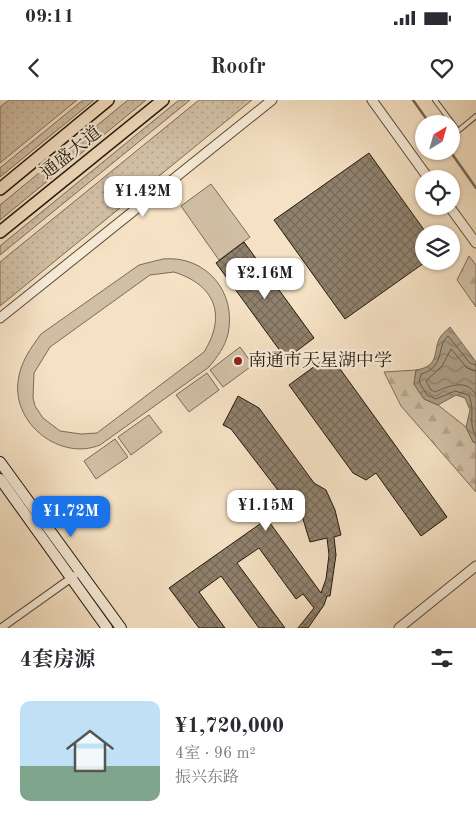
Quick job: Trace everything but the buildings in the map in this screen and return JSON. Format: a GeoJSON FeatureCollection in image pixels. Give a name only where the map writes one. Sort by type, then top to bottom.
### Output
{"type":"FeatureCollection","features":[{"type":"Feature","properties":{"kind":"main road","name":"通盛大道"},"geometry":{"type":"LineString","coordinates":[[0,189],[108,100]]}},
{"type":"Feature","properties":{"kind":"main road","name":"通盛大道"},"geometry":{"type":"LineString","coordinates":[[0,232],[163,100]]}},
{"type":"Feature","properties":{"kind":"main road"},"geometry":{"type":"LineString","coordinates":[[0,462],[76,574],[106,628]]}},
{"type":"Feature","properties":{"kind":"main road"},"geometry":{"type":"LineString","coordinates":[[0,479],[121,628]]}},
{"type":"Feature","properties":{"kind":"street"},"geometry":{"type":"LineString","coordinates":[[0,318],[272,100]]}},
{"type":"Feature","properties":{"kind":"street"},"geometry":{"type":"LineString","coordinates":[[372,100],[423,170]]}},
{"type":"Feature","properties":{"kind":"street"},"geometry":{"type":"LineString","coordinates":[[456,215],[476,243]]}},
{"type":"Feature","properties":{"kind":"street"},"geometry":{"type":"LineString","coordinates":[[399,628],[476,566]]}},
{"type":"Feature","properties":{"kind":"street"},"geometry":{"type":"LineString","coordinates":[[0,628],[76,574]]}},
{"type":"Feature","properties":{"kind":"lane"},"geometry":{"type":"LineString","coordinates":[[435,100],[458,131],[476,116]]}},
{"type":"Feature","properties":{"kind":"green space"},"geometry":{"type":"Polygon","coordinates":[[[9,100],[77,100],[0,163],[0,107],[9,100]]]}},
{"type":"Feature","properties":{"kind":"green space"},"geometry":{"type":"Polygon","coordinates":[[[83,100],[94,100],[0,177],[0,168],[83,100]]]}},
{"type":"Feature","properties":{"kind":"green space"},"geometry":{"type":"Polygon","coordinates":[[[128,100],[146,100],[0,220],[0,205],[128,100]]]}},
{"type":"Feature","properties":{"kind":"green space"},"geometry":{"type":"Polygon","coordinates":[[[179,100],[190,100],[0,255],[0,246],[179,100]]]}},
{"type":"Feature","properties":{"kind":"green space"},"geometry":{"type":"Polygon","coordinates":[[[199,100],[252,100],[0,306],[0,262],[199,100]]]}},
{"type":"Feature","properties":{"kind":"green space"},"geometry":{"type":"Polygon","coordinates":[[[211,184],[250,237],[219,260],[181,206],[211,184]]]}},
{"type":"Feature","properties":{"kind":"green space"},"geometry":{"type":"Polygon","coordinates":[[[469,256],[476,265],[476,307],[457,280],[469,256]]]}},
{"type":"Feature","properties":{"kind":"green space"},"geometry":{"type":"Polygon","coordinates":[[[163,259],[179,259],[193,263],[215,279],[223,291],[228,304],[230,319],[228,334],[218,356],[209,367],[100,445],[85,449],[70,448],[42,436],[31,425],[23,412],[18,398],[19,375],[29,351],[41,334],[139,265],[163,259]],[[174,272],[150,275],[50,347],[34,373],[33,398],[35,406],[43,418],[60,431],[81,434],[97,433],[204,352],[215,326],[213,303],[208,293],[188,278],[174,272]]]}},
{"type":"Feature","properties":{"kind":"green space"},"geometry":{"type":"Polygon","coordinates":[[[240,347],[253,365],[223,387],[210,370],[240,347]]]}},
{"type":"Feature","properties":{"kind":"green space"},"geometry":{"type":"Polygon","coordinates":[[[416,370],[414,384],[424,399],[438,405],[466,427],[473,442],[476,443],[476,492],[401,406],[384,372],[416,370]]]}},
{"type":"Feature","properties":{"kind":"green space"},"geometry":{"type":"Polygon","coordinates":[[[207,373],[219,390],[189,412],[176,395],[207,373]]]}},
{"type":"Feature","properties":{"kind":"green space"},"geometry":{"type":"Polygon","coordinates":[[[149,415],[162,432],[131,455],[118,437],[149,415]]]}},
{"type":"Feature","properties":{"kind":"green space"},"geometry":{"type":"Polygon","coordinates":[[[115,439],[128,457],[96,479],[84,461],[115,439]]]}},
{"type":"Feature","properties":{"kind":"water"},"geometry":{"type":"Polygon","coordinates":[[[450,327],[476,362],[476,443],[473,442],[466,427],[470,410],[465,398],[456,395],[438,405],[424,399],[414,384],[416,370],[430,365],[435,356],[438,341],[450,327]]]}},
{"type":"Feature","properties":{"kind":"waterway"},"geometry":{"type":"LineString","coordinates":[[413,100],[424,115]]}},
{"type":"Feature","properties":{"kind":"waterway"},"geometry":{"type":"LineString","coordinates":[[456,160],[476,188]]}},
{"type":"Feature","properties":{"kind":"place","name":"南通市天星湖中学"},"geometry":{"type":"Point","coordinates":[238,361]}}]}
